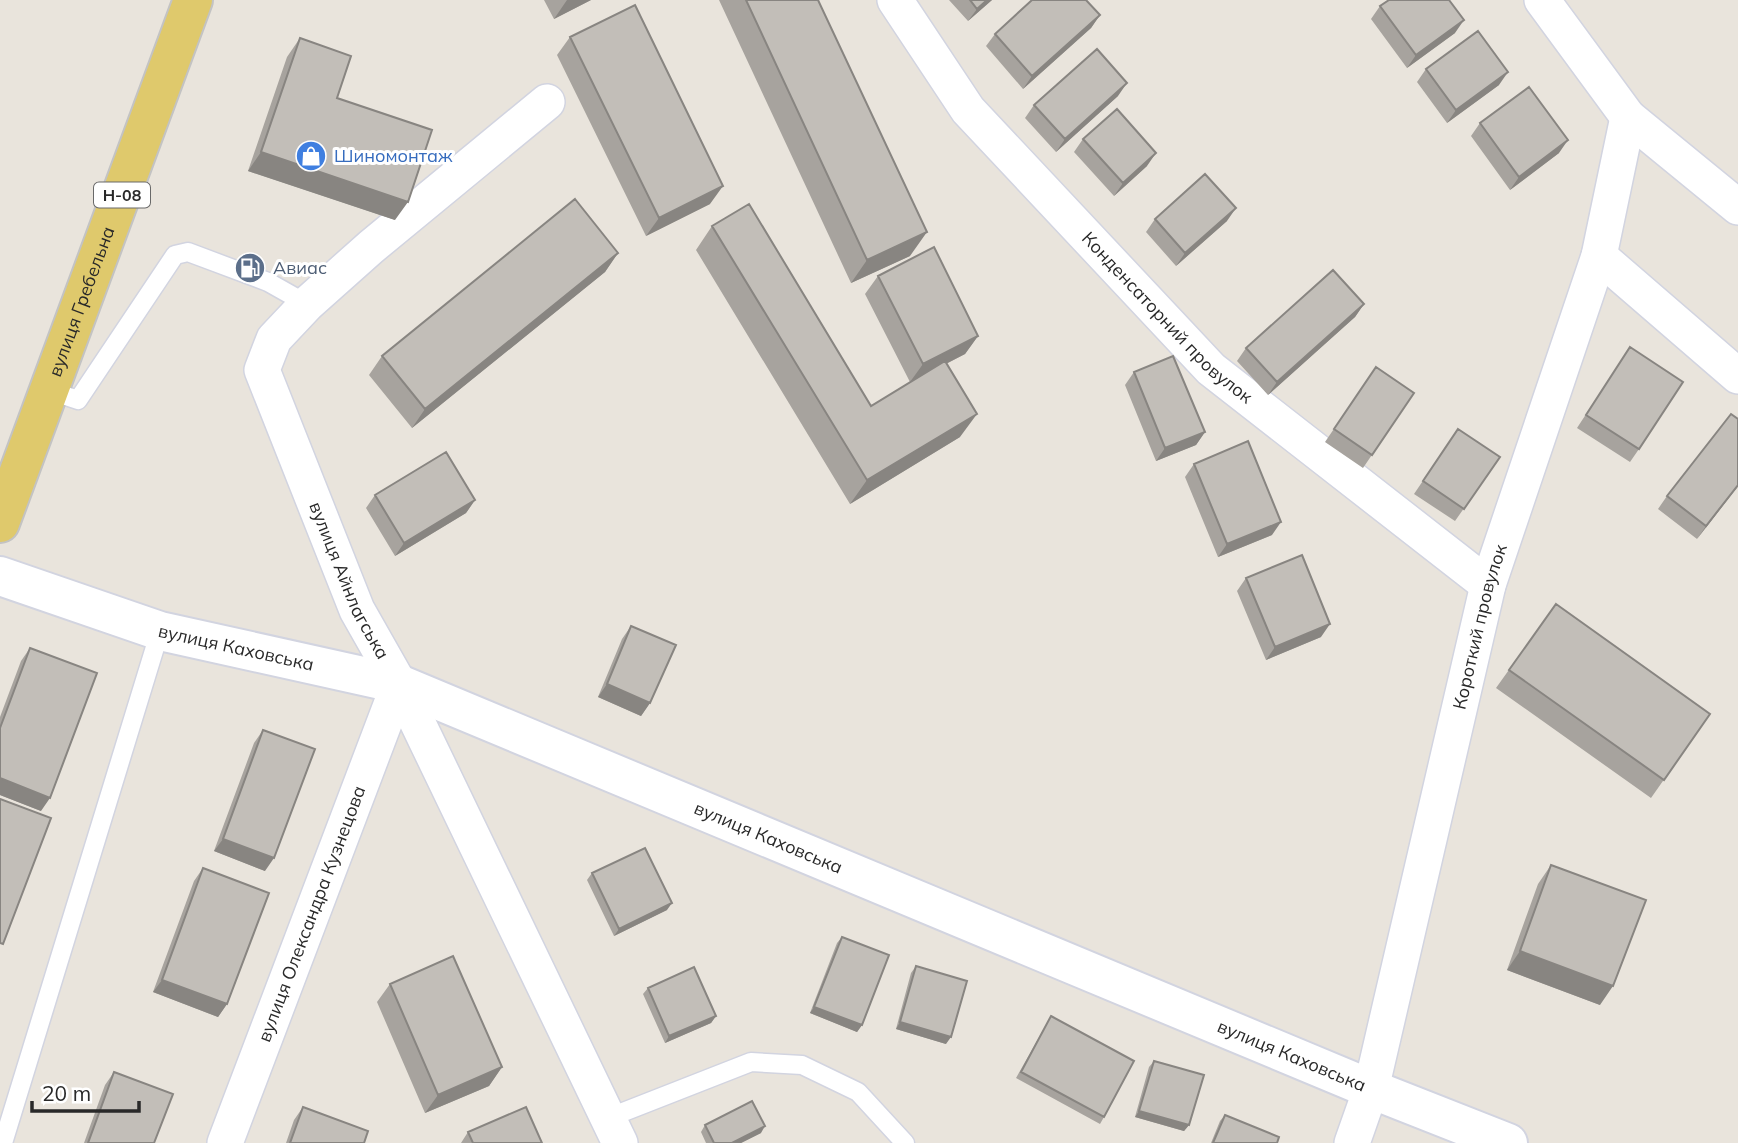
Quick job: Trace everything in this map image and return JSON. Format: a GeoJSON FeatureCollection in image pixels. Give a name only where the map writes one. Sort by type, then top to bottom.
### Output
{"type":"FeatureCollection","features":[{"type":"Feature","properties":{"kind":"main road","name":"вулиця Гребельна"},"geometry":{"type":"LineString","coordinates":[[0,523],[51,391],[193,0]]}},
{"type":"Feature","properties":{"kind":"street","name":"Конденсаторний провулок"},"geometry":{"type":"LineString","coordinates":[[895,0],[968,110],[1211,369],[1488,585]]}},
{"type":"Feature","properties":{"kind":"street"},"geometry":{"type":"LineString","coordinates":[[1542,0],[1628,117],[1738,207]]}},
{"type":"Feature","properties":{"kind":"street","name":"вулиця Айнлагська"},"geometry":{"type":"LineString","coordinates":[[547,102],[371,247],[307,304],[274,339],[262,370],[357,610],[399,684],[614,1130]]}},
{"type":"Feature","properties":{"kind":"street","name":"Короткий провулок"},"geometry":{"type":"LineString","coordinates":[[1352,1143],[1371,1089],[1488,585],[1599,256],[1628,117]]}},
{"type":"Feature","properties":{"kind":"street"},"geometry":{"type":"LineString","coordinates":[[1599,256],[1738,376]]}},
{"type":"Feature","properties":{"kind":"street","name":"вулиця Каховська"},"geometry":{"type":"LineString","coordinates":[[5,579],[160,631],[399,684],[1371,1089],[1508,1143]]}},
{"type":"Feature","properties":{"kind":"street","name":"вулиця Олександра Кузнецова"},"geometry":{"type":"LineString","coordinates":[[225,1143],[399,684]]}},
{"type":"Feature","properties":{"kind":"lane"},"geometry":{"type":"LineString","coordinates":[[51,391],[78,400],[175,256],[188,252],[268,282],[307,304]]}},
{"type":"Feature","properties":{"kind":"lane"},"geometry":{"type":"LineString","coordinates":[[3,1143],[160,631]]}},
{"type":"Feature","properties":{"kind":"lane"},"geometry":{"type":"LineString","coordinates":[[614,1130],[751,1062],[802,1065],[858,1092],[905,1143]]}},
{"type":"Feature","properties":{"kind":"building"},"geometry":{"type":"Polygon","coordinates":[[[746,0],[818,0],[927,232],[867,260],[746,0]]]}},
{"type":"Feature","properties":{"kind":"building"},"geometry":{"type":"Polygon","coordinates":[[[970,0],[987,0],[977,9],[970,0]]]}},
{"type":"Feature","properties":{"kind":"building"},"geometry":{"type":"Polygon","coordinates":[[[1032,0],[1086,0],[1100,15],[1032,76],[995,34],[1032,0]]]}},
{"type":"Feature","properties":{"kind":"building"},"geometry":{"type":"Polygon","coordinates":[[[1389,0],[1449,0],[1464,20],[1416,55],[1380,6],[1389,0]]]}},
{"type":"Feature","properties":{"kind":"building"},"geometry":{"type":"Polygon","coordinates":[[[635,5],[723,186],[659,218],[570,37],[635,5]]]}},
{"type":"Feature","properties":{"kind":"building"},"geometry":{"type":"Polygon","coordinates":[[[1478,31],[1508,72],[1456,110],[1426,69],[1478,31]]]}},
{"type":"Feature","properties":{"kind":"building"},"geometry":{"type":"Polygon","coordinates":[[[300,38],[351,56],[337,98],[432,130],[408,202],[261,152],[300,38]]]}},
{"type":"Feature","properties":{"kind":"building"},"geometry":{"type":"Polygon","coordinates":[[[1097,49],[1127,83],[1065,139],[1034,105],[1097,49]]]}},
{"type":"Feature","properties":{"kind":"building"},"geometry":{"type":"Polygon","coordinates":[[[1529,87],[1568,140],[1519,177],[1480,123],[1529,87]]]}},
{"type":"Feature","properties":{"kind":"building"},"geometry":{"type":"Polygon","coordinates":[[[1117,109],[1156,153],[1123,183],[1083,139],[1117,109]]]}},
{"type":"Feature","properties":{"kind":"building"},"geometry":{"type":"Polygon","coordinates":[[[1205,174],[1236,208],[1185,253],[1155,219],[1205,174]]]}},
{"type":"Feature","properties":{"kind":"building"},"geometry":{"type":"Polygon","coordinates":[[[575,199],[618,253],[425,409],[382,356],[575,199]]]}},
{"type":"Feature","properties":{"kind":"building"},"geometry":{"type":"Polygon","coordinates":[[[749,204],[871,406],[945,361],[977,414],[867,480],[712,226],[749,204]]]}},
{"type":"Feature","properties":{"kind":"building"},"geometry":{"type":"Polygon","coordinates":[[[934,247],[978,336],[923,364],[878,276],[934,247]]]}},
{"type":"Feature","properties":{"kind":"building"},"geometry":{"type":"Polygon","coordinates":[[[1333,270],[1364,304],[1277,382],[1246,348],[1333,270]]]}},
{"type":"Feature","properties":{"kind":"building"},"geometry":{"type":"Polygon","coordinates":[[[1630,347],[1683,382],[1639,449],[1586,415],[1630,347]]]}},
{"type":"Feature","properties":{"kind":"building"},"geometry":{"type":"Polygon","coordinates":[[[1173,356],[1205,432],[1165,448],[1134,372],[1173,356]]]}},
{"type":"Feature","properties":{"kind":"building"},"geometry":{"type":"Polygon","coordinates":[[[1376,367],[1414,393],[1372,455],[1334,429],[1376,367]]]}},
{"type":"Feature","properties":{"kind":"building"},"geometry":{"type":"Polygon","coordinates":[[[1731,414],[1738,419],[1738,485],[1706,526],[1667,496],[1731,414]]]}},
{"type":"Feature","properties":{"kind":"building"},"geometry":{"type":"Polygon","coordinates":[[[1458,429],[1500,457],[1464,509],[1423,481],[1458,429]]]}},
{"type":"Feature","properties":{"kind":"building"},"geometry":{"type":"Polygon","coordinates":[[[1248,441],[1281,522],[1227,544],[1194,464],[1248,441]]]}},
{"type":"Feature","properties":{"kind":"building"},"geometry":{"type":"Polygon","coordinates":[[[446,452],[475,500],[404,543],[375,495],[446,452]]]}},
{"type":"Feature","properties":{"kind":"building"},"geometry":{"type":"Polygon","coordinates":[[[1302,555],[1330,624],[1275,647],[1246,578],[1302,555]]]}},
{"type":"Feature","properties":{"kind":"building"},"geometry":{"type":"Polygon","coordinates":[[[1556,604],[1710,714],[1664,780],[1509,670],[1556,604]]]}},
{"type":"Feature","properties":{"kind":"building"},"geometry":{"type":"Polygon","coordinates":[[[631,626],[676,645],[650,703],[607,684],[631,626]]]}},
{"type":"Feature","properties":{"kind":"building"},"geometry":{"type":"Polygon","coordinates":[[[30,648],[97,673],[50,798],[0,778],[0,728],[30,648]]]}},
{"type":"Feature","properties":{"kind":"building"},"geometry":{"type":"Polygon","coordinates":[[[263,730],[315,749],[274,858],[223,839],[263,730]]]}},
{"type":"Feature","properties":{"kind":"building"},"geometry":{"type":"Polygon","coordinates":[[[0,799],[51,818],[3,944],[0,943],[0,799]]]}},
{"type":"Feature","properties":{"kind":"building"},"geometry":{"type":"Polygon","coordinates":[[[645,848],[672,903],[619,929],[592,873],[645,848]]]}},
{"type":"Feature","properties":{"kind":"building"},"geometry":{"type":"Polygon","coordinates":[[[1551,865],[1646,900],[1613,986],[1520,951],[1551,865]]]}},
{"type":"Feature","properties":{"kind":"building"},"geometry":{"type":"Polygon","coordinates":[[[203,868],[269,893],[227,1004],[162,980],[203,868]]]}},
{"type":"Feature","properties":{"kind":"building"},"geometry":{"type":"Polygon","coordinates":[[[842,937],[889,955],[862,1025],[814,1007],[842,937]]]}},
{"type":"Feature","properties":{"kind":"building"},"geometry":{"type":"Polygon","coordinates":[[[453,956],[502,1067],[438,1095],[390,984],[453,956]]]}},
{"type":"Feature","properties":{"kind":"building"},"geometry":{"type":"Polygon","coordinates":[[[916,966],[967,981],[951,1037],[900,1022],[916,966]]]}},
{"type":"Feature","properties":{"kind":"building"},"geometry":{"type":"Polygon","coordinates":[[[694,967],[716,1016],[669,1036],[648,988],[694,967]]]}},
{"type":"Feature","properties":{"kind":"building"},"geometry":{"type":"Polygon","coordinates":[[[1051,1016],[1134,1061],[1104,1117],[1021,1072],[1051,1016]]]}},
{"type":"Feature","properties":{"kind":"building"},"geometry":{"type":"Polygon","coordinates":[[[1154,1061],[1204,1075],[1189,1125],[1139,1111],[1154,1061]]]}},
{"type":"Feature","properties":{"kind":"building"},"geometry":{"type":"Polygon","coordinates":[[[114,1072],[173,1094],[154,1143],[88,1143],[114,1072]]]}},
{"type":"Feature","properties":{"kind":"building"},"geometry":{"type":"Polygon","coordinates":[[[752,1101],[765,1126],[732,1143],[714,1143],[705,1125],[752,1101]]]}},
{"type":"Feature","properties":{"kind":"building"},"geometry":{"type":"Polygon","coordinates":[[[303,1107],[368,1131],[364,1143],[290,1143],[303,1107]]]}},
{"type":"Feature","properties":{"kind":"building"},"geometry":{"type":"Polygon","coordinates":[[[526,1107],[542,1143],[473,1143],[468,1132],[526,1107]]]}},
{"type":"Feature","properties":{"kind":"building"},"geometry":{"type":"Polygon","coordinates":[[[1225,1115],[1279,1137],[1277,1143],[1213,1143],[1225,1115]]]}},
{"type":"Feature","properties":{"kind":"place","name":"Шиномонтаж"},"geometry":{"type":"Point","coordinates":[311,156]}},
{"type":"Feature","properties":{"kind":"place","name":"Авиас"},"geometry":{"type":"Point","coordinates":[250,268]}}]}
